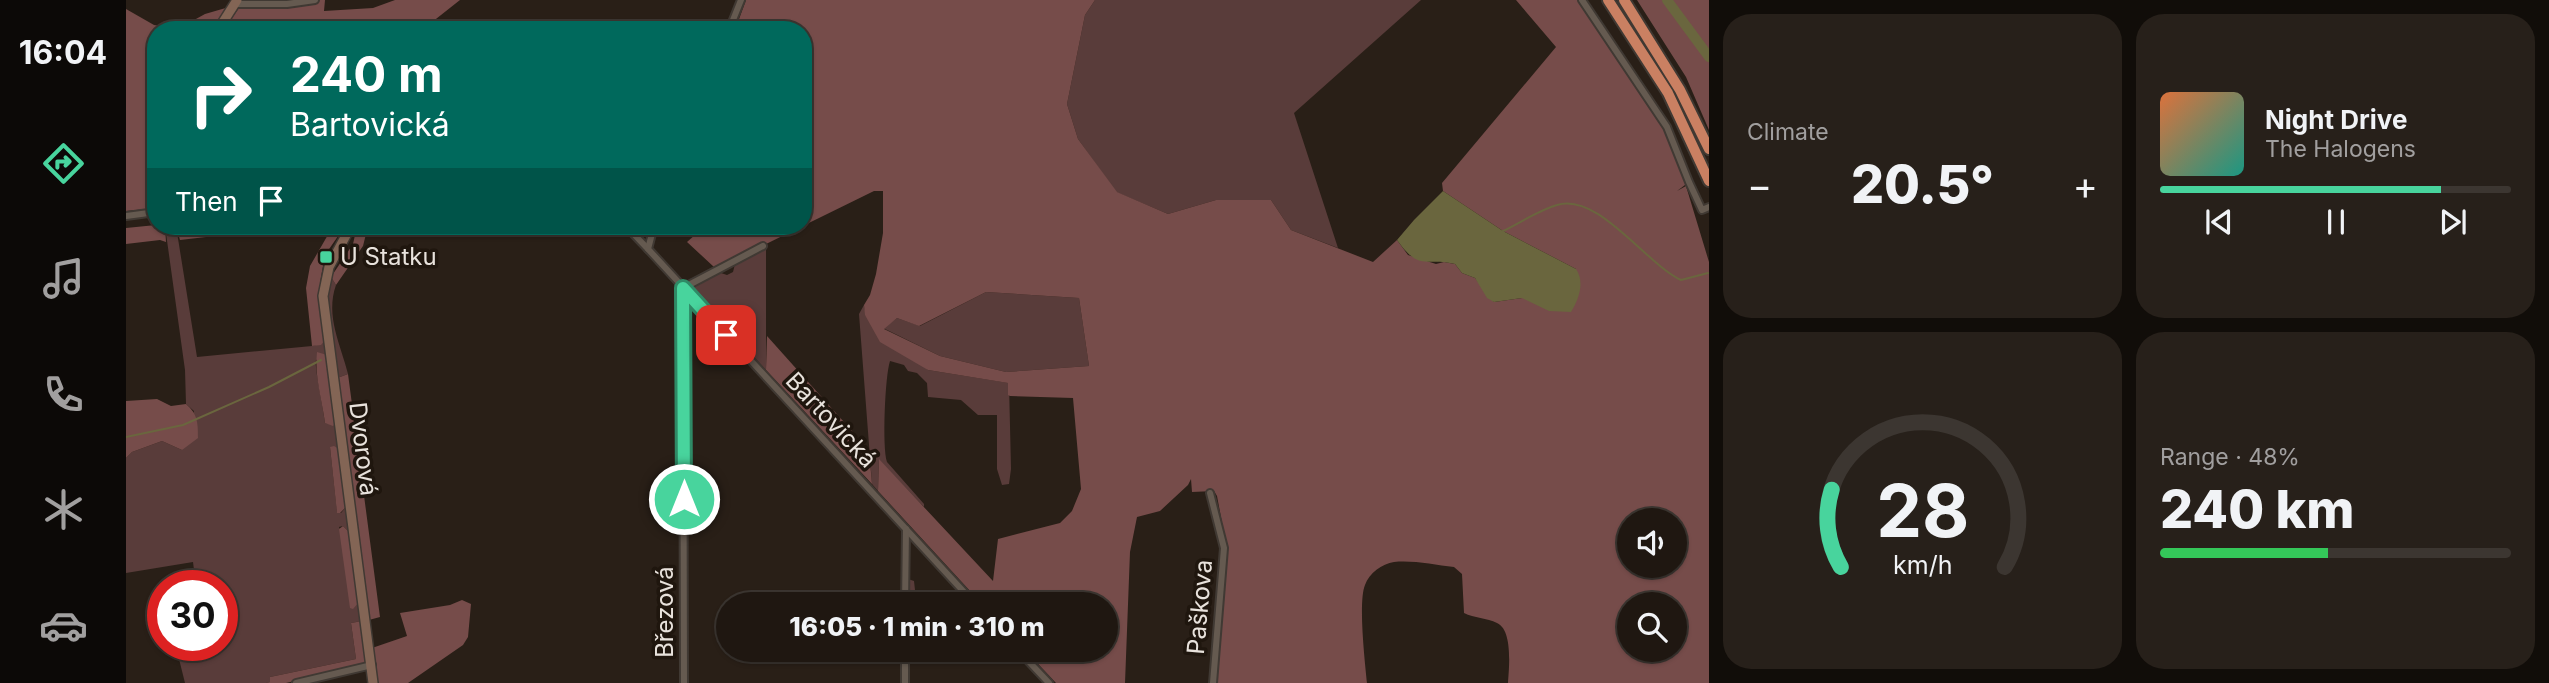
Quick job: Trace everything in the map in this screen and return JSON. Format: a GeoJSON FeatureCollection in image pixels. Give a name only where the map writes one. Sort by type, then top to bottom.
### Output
{"type":"FeatureCollection","features":[{"type":"Feature","properties":{"kind":"highway"},"geometry":{"type":"LineString","coordinates":[[1608,0],[1668,93],[1709,181]]}},
{"type":"Feature","properties":{"kind":"highway"},"geometry":{"type":"LineString","coordinates":[[1624,0],[1680,90],[1709,149]]}},
{"type":"Feature","properties":{"kind":"street"},"geometry":{"type":"LineString","coordinates":[[224,21],[236,2],[287,4],[315,0]]}},
{"type":"Feature","properties":{"kind":"street"},"geometry":{"type":"LineString","coordinates":[[733,21],[741,0]]}},
{"type":"Feature","properties":{"kind":"street"},"geometry":{"type":"LineString","coordinates":[[1582,0],[1667,127],[1702,210],[1709,207]]}},
{"type":"Feature","properties":{"kind":"street"},"geometry":{"type":"LineString","coordinates":[[126,216],[147,213]]}},
{"type":"Feature","properties":{"kind":"street","name":"Dvorová"},"geometry":{"type":"LineString","coordinates":[[346,235],[329,267],[323,296],[373,683]]}},
{"type":"Feature","properties":{"kind":"street"},"geometry":{"type":"LineString","coordinates":[[635,235],[648,249]]}},
{"type":"Feature","properties":{"kind":"street"},"geometry":{"type":"LineString","coordinates":[[648,249],[652,235]]}},
{"type":"Feature","properties":{"kind":"street"},"geometry":{"type":"LineString","coordinates":[[683,288],[763,246]]}},
{"type":"Feature","properties":{"kind":"street","name":"Bartovická"},"geometry":{"type":"LineString","coordinates":[[648,249],[964,592]]}},
{"type":"Feature","properties":{"kind":"street","name":"Březová"},"geometry":{"type":"LineString","coordinates":[[683,288],[684,683]]}},
{"type":"Feature","properties":{"kind":"street","name":"Paškova"},"geometry":{"type":"LineString","coordinates":[[1210,493],[1224,548],[1213,683]]}},
{"type":"Feature","properties":{"kind":"street"},"geometry":{"type":"LineString","coordinates":[[905,592],[906,529]]}},
{"type":"Feature","properties":{"kind":"street"},"geometry":{"type":"LineString","coordinates":[[905,662],[905,683]]}},
{"type":"Feature","properties":{"kind":"street"},"geometry":{"type":"LineString","coordinates":[[1029,662],[1049,683]]}},
{"type":"Feature","properties":{"kind":"street"},"geometry":{"type":"LineString","coordinates":[[296,683],[372,665]]}},
{"type":"Feature","properties":{"kind":"shaded area"},"geometry":{"type":"Polygon","coordinates":[[[325,0],[324,11],[373,8],[395,0],[460,0],[433,21],[230,21],[239,8],[325,0]]]}},
{"type":"Feature","properties":{"kind":"shaded area"},"geometry":{"type":"Polygon","coordinates":[[[746,0],[1095,0],[1085,15],[1067,104],[1078,139],[1117,192],[1168,214],[1216,200],[1271,200],[1291,230],[1373,262],[1397,240],[1408,255],[1436,264],[1455,264],[1462,273],[1475,278],[1494,302],[1522,298],[1576,269],[1503,231],[1443,191],[1442,183],[1556,47],[1516,0],[1582,0],[1667,127],[1689,182],[1677,191],[1686,186],[1709,262],[1709,683],[1508,683],[1509,650],[1506,633],[1497,623],[1464,613],[1462,574],[1454,567],[1401,562],[1381,567],[1365,585],[1362,618],[1367,683],[1216,683],[1227,549],[1217,496],[1214,491],[1192,492],[1191,479],[1160,511],[1137,517],[1130,552],[1125,683],[1056,683],[1036,662],[1118,662],[1118,592],[971,592],[878,491],[879,459],[993,581],[998,539],[1060,523],[1072,511],[1081,489],[1073,398],[1010,396],[1008,383],[928,370],[880,342],[865,315],[864,305],[876,274],[883,233],[883,191],[874,191],[812,222],[812,21],[738,21],[746,0]],[[986,292],[919,326],[897,318],[884,329],[940,356],[1006,372],[1089,366],[1079,298],[986,292]]]}},
{"type":"Feature","properties":{"kind":"shaded area"},"geometry":{"type":"Polygon","coordinates":[[[1095,0],[1421,0],[1294,113],[1338,248],[1291,230],[1271,200],[1216,200],[1168,214],[1116,192],[1078,139],[1067,104],[1085,15],[1095,0]]]}},
{"type":"Feature","properties":{"kind":"shaded area"},"geometry":{"type":"Polygon","coordinates":[[[1637,0],[1709,0],[1709,130],[1686,77],[1637,0]]]}},
{"type":"Feature","properties":{"kind":"shaded area"},"geometry":{"type":"Polygon","coordinates":[[[229,7],[217,21],[192,21],[229,7]]]}},
{"type":"Feature","properties":{"kind":"shaded area"},"geometry":{"type":"Polygon","coordinates":[[[126,9],[147,21],[147,209],[126,211],[126,9]]]}},
{"type":"Feature","properties":{"kind":"shaded area"},"geometry":{"type":"Polygon","coordinates":[[[1443,191],[1503,231],[1576,269],[1580,290],[1571,312],[1549,311],[1522,298],[1494,302],[1487,298],[1475,278],[1462,273],[1455,264],[1417,260],[1411,256],[1397,240],[1443,191]]]}},
{"type":"Feature","properties":{"kind":"shaded area"},"geometry":{"type":"Polygon","coordinates":[[[147,226],[147,235],[166,235],[166,242],[160,240],[126,244],[126,228],[147,226]]]}},
{"type":"Feature","properties":{"kind":"shaded area"},"geometry":{"type":"Polygon","coordinates":[[[166,235],[177,235],[197,357],[312,346],[325,340],[327,355],[316,360],[316,371],[325,423],[335,424],[340,452],[330,447],[337,512],[341,513],[346,507],[350,533],[343,526],[339,527],[362,621],[351,623],[356,659],[270,677],[270,682],[266,683],[185,683],[180,661],[238,661],[238,570],[194,570],[193,562],[126,573],[126,458],[132,452],[162,441],[182,450],[194,411],[186,404],[185,370],[166,235]]]}},
{"type":"Feature","properties":{"kind":"shaded area"},"geometry":{"type":"Polygon","coordinates":[[[179,235],[224,235],[180,240],[179,235]]]}},
{"type":"Feature","properties":{"kind":"shaded area"},"geometry":{"type":"Polygon","coordinates":[[[328,235],[339,235],[325,255],[320,283],[325,340],[321,345],[312,346],[306,288],[310,266],[328,235]]]}},
{"type":"Feature","properties":{"kind":"shaded area"},"geometry":{"type":"Polygon","coordinates":[[[355,235],[366,235],[363,246],[336,285],[331,277],[353,244],[355,235]]]}},
{"type":"Feature","properties":{"kind":"shaded area"},"geometry":{"type":"Polygon","coordinates":[[[695,235],[785,235],[714,267],[687,242],[695,235]]]}},
{"type":"Feature","properties":{"kind":"shaded area"},"geometry":{"type":"Polygon","coordinates":[[[766,249],[766,370],[689,287],[718,272],[727,275],[733,272],[735,264],[766,249]]]}},
{"type":"Feature","properties":{"kind":"shaded area"},"geometry":{"type":"Polygon","coordinates":[[[331,277],[336,285],[333,319],[348,374],[340,377],[336,373],[326,303],[331,277]]]}},
{"type":"Feature","properties":{"kind":"shaded area"},"geometry":{"type":"Polygon","coordinates":[[[986,292],[1079,298],[1089,366],[1006,372],[940,356],[883,328],[897,318],[920,326],[986,292]]]}},
{"type":"Feature","properties":{"kind":"shaded area"},"geometry":{"type":"Polygon","coordinates":[[[864,305],[866,316],[928,370],[1009,383],[1009,484],[1002,485],[997,469],[997,415],[978,415],[961,400],[928,397],[927,383],[917,373],[890,361],[885,412],[885,454],[887,462],[924,507],[879,460],[878,491],[872,484],[859,314],[864,305]]]}},
{"type":"Feature","properties":{"kind":"shaded area"},"geometry":{"type":"Polygon","coordinates":[[[767,336],[869,450],[872,484],[766,370],[767,336]]]}},
{"type":"Feature","properties":{"kind":"shaded area"},"geometry":{"type":"Polygon","coordinates":[[[317,352],[327,355],[335,424],[333,426],[325,423],[317,379],[317,352]]]}},
{"type":"Feature","properties":{"kind":"shaded area"},"geometry":{"type":"Polygon","coordinates":[[[336,373],[340,377],[348,374],[380,617],[369,620],[336,373]]]}},
{"type":"Feature","properties":{"kind":"shaded area"},"geometry":{"type":"Polygon","coordinates":[[[157,399],[171,406],[186,404],[197,420],[198,438],[182,450],[162,441],[132,452],[126,458],[126,401],[157,399]]]}},
{"type":"Feature","properties":{"kind":"shaded area"},"geometry":{"type":"Polygon","coordinates":[[[330,447],[339,449],[346,507],[340,513],[337,513],[330,447]]]}},
{"type":"Feature","properties":{"kind":"shaded area"},"geometry":{"type":"Polygon","coordinates":[[[343,526],[350,533],[359,602],[353,609],[350,608],[339,529],[343,526]]]}},
{"type":"Feature","properties":{"kind":"shaded area"},"geometry":{"type":"Polygon","coordinates":[[[908,579],[914,581],[915,590],[921,592],[908,592],[908,579]]]}},
{"type":"Feature","properties":{"kind":"shaded area"},"geometry":{"type":"Polygon","coordinates":[[[462,600],[471,604],[468,637],[463,645],[408,683],[376,683],[372,648],[407,636],[400,613],[450,605],[462,600]]]}},
{"type":"Feature","properties":{"kind":"shaded area"},"geometry":{"type":"Polygon","coordinates":[[[362,621],[368,663],[286,683],[266,683],[270,682],[270,677],[356,659],[351,623],[362,621]]]}},
{"type":"Feature","properties":{"kind":"waterway"},"geometry":{"type":"LineString","coordinates":[[1667,0],[1709,57]]}},
{"type":"Feature","properties":{"kind":"waterway"},"geometry":{"type":"LineString","coordinates":[[1503,231],[1550,207],[1573,204],[1589,209],[1605,219],[1681,280],[1708,273]]}},
{"type":"Feature","properties":{"kind":"waterway"},"geometry":{"type":"LineString","coordinates":[[126,437],[183,425],[269,387],[321,360]]}},
{"type":"Feature","properties":{"kind":"place","name":"U Statku"},"geometry":{"type":"Point","coordinates":[326,257]}},
{"type":"Feature","properties":{"kind":"route"},"geometry":{"type":"LineString","coordinates":[[684,499],[683,288],[726,335]]}}]}
